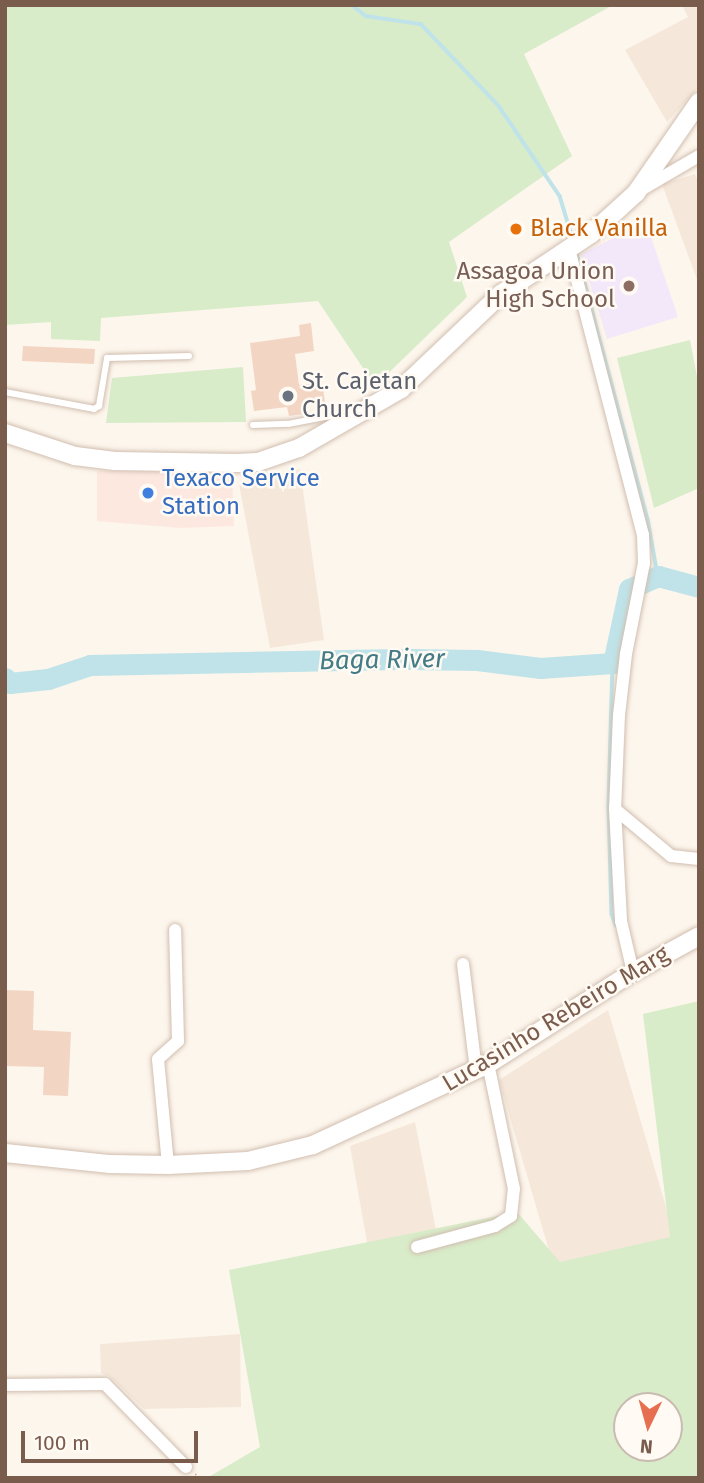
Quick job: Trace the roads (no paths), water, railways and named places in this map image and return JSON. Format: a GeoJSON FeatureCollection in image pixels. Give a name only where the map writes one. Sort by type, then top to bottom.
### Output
{"type":"FeatureCollection","features":[{"type":"Feature","properties":{"kind":"main road"},"geometry":{"type":"LineString","coordinates":[[5,433],[52,450],[94,460],[237,463],[278,457],[370,409],[401,389],[501,294],[573,246],[636,193],[699,102]]}},
{"type":"Feature","properties":{"kind":"main road","name":"Lucasinho Rebeiro Marg"},"geometry":{"type":"LineString","coordinates":[[5,1153],[83,1162],[168,1165],[248,1161],[313,1144],[482,1067],[633,972],[699,936]]}},
{"type":"Feature","properties":{"kind":"street"},"geometry":{"type":"LineString","coordinates":[[636,193],[699,156]]}},
{"type":"Feature","properties":{"kind":"street"},"geometry":{"type":"LineString","coordinates":[[573,246],[643,535],[644,563],[626,654],[619,715],[615,809],[621,921],[633,972]]}},
{"type":"Feature","properties":{"kind":"street"},"geometry":{"type":"LineString","coordinates":[[615,809],[671,856],[699,859]]}},
{"type":"Feature","properties":{"kind":"street"},"geometry":{"type":"LineString","coordinates":[[168,1165],[158,1059],[178,1041],[175,930]]}},
{"type":"Feature","properties":{"kind":"street"},"geometry":{"type":"LineString","coordinates":[[417,1247],[495,1226],[511,1216],[514,1189],[482,1067],[463,964]]}},
{"type":"Feature","properties":{"kind":"street"},"geometry":{"type":"LineString","coordinates":[[5,1385],[105,1384],[186,1466]]}},
{"type":"Feature","properties":{"kind":"lane"},"geometry":{"type":"LineString","coordinates":[[5,392],[94,409],[99,406],[107,358],[190,356]]}},
{"type":"Feature","properties":{"kind":"lane"},"geometry":{"type":"LineString","coordinates":[[253,425],[288,424],[334,413],[370,409]]}},
{"type":"Feature","properties":{"kind":"waterway"},"geometry":{"type":"LineString","coordinates":[[352,5],[366,16],[421,24],[499,106],[560,196],[573,239]]}},
{"type":"Feature","properties":{"kind":"waterway"},"geometry":{"type":"LineString","coordinates":[[576,249],[648,519],[658,576]]}},
{"type":"Feature","properties":{"kind":"waterway","name":"Baga River"},"geometry":{"type":"LineString","coordinates":[[5,678],[10,683],[48,679],[90,665],[411,659],[477,660],[540,668],[613,663],[629,589],[658,576],[699,587]]}},
{"type":"Feature","properties":{"kind":"waterway"},"geometry":{"type":"LineString","coordinates":[[613,663],[609,806],[612,914],[616,925]]}},
{"type":"Feature","properties":{"kind":"place","name":"Black Vanilla"},"geometry":{"type":"Point","coordinates":[516,229]}},
{"type":"Feature","properties":{"kind":"place","name":"Assagoa Union High School"},"geometry":{"type":"Point","coordinates":[629,286]}},
{"type":"Feature","properties":{"kind":"place","name":"St. Cajetan Church"},"geometry":{"type":"Point","coordinates":[288,396]}},
{"type":"Feature","properties":{"kind":"place","name":"Texaco Service Station"},"geometry":{"type":"Point","coordinates":[148,493]}}]}
